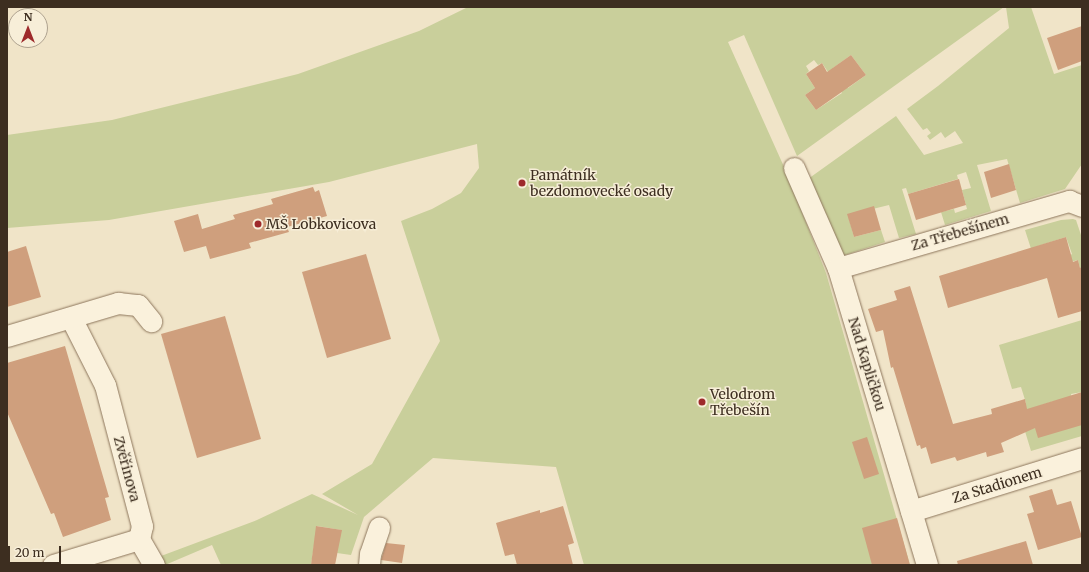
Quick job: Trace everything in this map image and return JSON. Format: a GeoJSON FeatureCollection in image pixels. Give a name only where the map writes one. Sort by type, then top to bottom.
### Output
{"type":"FeatureCollection","features":[{"type":"Feature","properties":{"kind":"street","name":"Nad Kapličkou"},"geometry":{"type":"LineString","coordinates":[[794,168],[838,268],[927,565]]}},
{"type":"Feature","properties":{"kind":"street","name":"Za Třebešínem"},"geometry":{"type":"LineString","coordinates":[[838,268],[1069,202],[1082,206]]}},
{"type":"Feature","properties":{"kind":"street"},"geometry":{"type":"LineString","coordinates":[[7,336],[118,303],[138,305],[151,321]]}},
{"type":"Feature","properties":{"kind":"street","name":"Zvěřinova"},"geometry":{"type":"LineString","coordinates":[[71,318],[105,385],[142,526],[139,539]]}},
{"type":"Feature","properties":{"kind":"street","name":"Za Stadionem"},"geometry":{"type":"LineString","coordinates":[[911,512],[1082,458]]}},
{"type":"Feature","properties":{"kind":"street"},"geometry":{"type":"LineString","coordinates":[[369,565],[370,554],[379,528]]}},
{"type":"Feature","properties":{"kind":"street"},"geometry":{"type":"LineString","coordinates":[[53,565],[139,539],[154,565]]}},
{"type":"Feature","properties":{"kind":"green space"},"geometry":{"type":"Polygon","coordinates":[[[468,7],[1004,7],[797,156],[744,35],[728,42],[785,169],[826,273],[910,565],[584,565],[556,467],[433,458],[364,517],[351,555],[337,553],[341,530],[317,526],[311,565],[221,565],[212,545],[165,565],[161,556],[257,520],[312,494],[358,515],[322,494],[372,464],[440,341],[401,221],[432,209],[461,193],[479,168],[477,144],[329,182],[109,220],[7,228],[7,135],[112,120],[298,74],[419,31],[468,7]],[[851,55],[833,68],[848,88],[866,75],[851,55]],[[814,60],[806,66],[809,71],[806,74],[815,88],[805,95],[816,110],[842,93],[822,63],[818,65],[814,60]]]}},
{"type":"Feature","properties":{"kind":"green space"},"geometry":{"type":"Polygon","coordinates":[[[1006,7],[1031,7],[1054,74],[1082,65],[1082,164],[1065,189],[1020,203],[1007,159],[977,165],[991,211],[945,225],[941,212],[954,209],[955,213],[967,209],[962,190],[971,188],[966,172],[957,175],[958,179],[908,194],[906,188],[902,189],[916,234],[899,238],[889,205],[848,215],[854,237],[881,230],[885,242],[842,256],[808,179],[896,116],[924,155],[963,143],[955,131],[945,138],[941,132],[930,140],[927,136],[931,133],[927,128],[923,130],[907,109],[938,86],[1009,28],[1006,7]]]}},
{"type":"Feature","properties":{"kind":"green space"},"geometry":{"type":"Polygon","coordinates":[[[1061,220],[1076,220],[1082,238],[1082,276],[1078,260],[1071,262],[1069,256],[1072,254],[1066,237],[1038,246],[1033,255],[1025,230],[1061,220]]]}},
{"type":"Feature","properties":{"kind":"green space"},"geometry":{"type":"Polygon","coordinates":[[[1082,320],[1082,392],[1071,394],[1072,400],[1054,401],[1030,409],[1035,427],[1082,422],[1082,436],[1031,451],[1017,405],[1026,403],[1021,387],[1012,389],[999,345],[1082,320]]]}},
{"type":"Feature","properties":{"kind":"building"},"geometry":{"type":"Polygon","coordinates":[[[1082,26],[1082,61],[1058,70],[1047,38],[1082,26]]]}},
{"type":"Feature","properties":{"kind":"building"},"geometry":{"type":"Polygon","coordinates":[[[851,55],[866,75],[816,110],[805,95],[815,88],[806,74],[822,63],[827,72],[851,55]]]}},
{"type":"Feature","properties":{"kind":"building"},"geometry":{"type":"Polygon","coordinates":[[[1009,164],[1016,190],[991,198],[984,172],[1009,164]]]}},
{"type":"Feature","properties":{"kind":"building"},"geometry":{"type":"Polygon","coordinates":[[[959,179],[966,205],[916,220],[908,194],[959,179]]]}},
{"type":"Feature","properties":{"kind":"building","name":"MŠ Lobkovicova"},"geometry":{"type":"Polygon","coordinates":[[[313,187],[315,192],[319,190],[327,216],[287,227],[289,232],[249,243],[251,248],[210,259],[206,246],[184,252],[174,221],[198,214],[202,229],[235,219],[233,215],[273,204],[271,199],[313,187]]]}},
{"type":"Feature","properties":{"kind":"building"},"geometry":{"type":"Polygon","coordinates":[[[874,206],[881,230],[854,237],[847,214],[874,206]]]}},
{"type":"Feature","properties":{"kind":"building"},"geometry":{"type":"Polygon","coordinates":[[[1066,237],[1073,262],[1078,260],[1080,268],[1082,267],[1082,311],[1058,318],[1047,278],[948,308],[939,276],[1066,237]]]}},
{"type":"Feature","properties":{"kind":"building"},"geometry":{"type":"Polygon","coordinates":[[[26,246],[41,297],[7,307],[7,252],[26,246]]]}},
{"type":"Feature","properties":{"kind":"building"},"geometry":{"type":"Polygon","coordinates":[[[366,254],[391,339],[327,358],[302,272],[366,254]]]}},
{"type":"Feature","properties":{"kind":"building"},"geometry":{"type":"Polygon","coordinates":[[[910,286],[953,424],[992,414],[991,409],[1025,399],[1027,409],[1082,392],[1082,425],[1038,438],[1035,428],[1001,443],[1004,452],[987,457],[986,452],[957,461],[955,457],[931,464],[926,447],[921,449],[920,445],[917,446],[893,367],[891,368],[883,330],[876,332],[868,309],[897,300],[894,291],[910,286]]]}},
{"type":"Feature","properties":{"kind":"building"},"geometry":{"type":"Polygon","coordinates":[[[225,316],[261,439],[197,458],[161,334],[225,316]]]}},
{"type":"Feature","properties":{"kind":"building"},"geometry":{"type":"Polygon","coordinates":[[[65,346],[109,497],[105,498],[111,520],[63,537],[54,513],[51,514],[7,412],[7,363],[65,346]]]}},
{"type":"Feature","properties":{"kind":"building"},"geometry":{"type":"Polygon","coordinates":[[[867,437],[879,474],[864,479],[852,442],[867,437]]]}},
{"type":"Feature","properties":{"kind":"building"},"geometry":{"type":"Polygon","coordinates":[[[1052,489],[1057,505],[1071,501],[1082,537],[1038,550],[1027,514],[1034,512],[1029,496],[1052,489]]]}},
{"type":"Feature","properties":{"kind":"building"},"geometry":{"type":"Polygon","coordinates":[[[563,506],[574,543],[568,545],[573,565],[517,565],[514,554],[505,556],[496,523],[540,510],[540,513],[563,506]]]}},
{"type":"Feature","properties":{"kind":"building"},"geometry":{"type":"Polygon","coordinates":[[[897,518],[910,565],[872,565],[862,528],[897,518]]]}},
{"type":"Feature","properties":{"kind":"building"},"geometry":{"type":"Polygon","coordinates":[[[316,526],[342,530],[335,565],[311,565],[316,526]]]}},
{"type":"Feature","properties":{"kind":"building"},"geometry":{"type":"Polygon","coordinates":[[[1026,541],[1033,565],[958,565],[957,561],[1026,541]]]}},
{"type":"Feature","properties":{"kind":"building"},"geometry":{"type":"Polygon","coordinates":[[[386,543],[405,545],[402,563],[381,560],[386,543]]]}},
{"type":"Feature","properties":{"kind":"place","name":"Památník bezdomovecké osady"},"geometry":{"type":"Point","coordinates":[522,183]}},
{"type":"Feature","properties":{"kind":"place","name":"MŠ Lobkovicova"},"geometry":{"type":"Point","coordinates":[258,224]}},
{"type":"Feature","properties":{"kind":"place","name":"Velodrom Třebešín"},"geometry":{"type":"Point","coordinates":[702,402]}}]}
